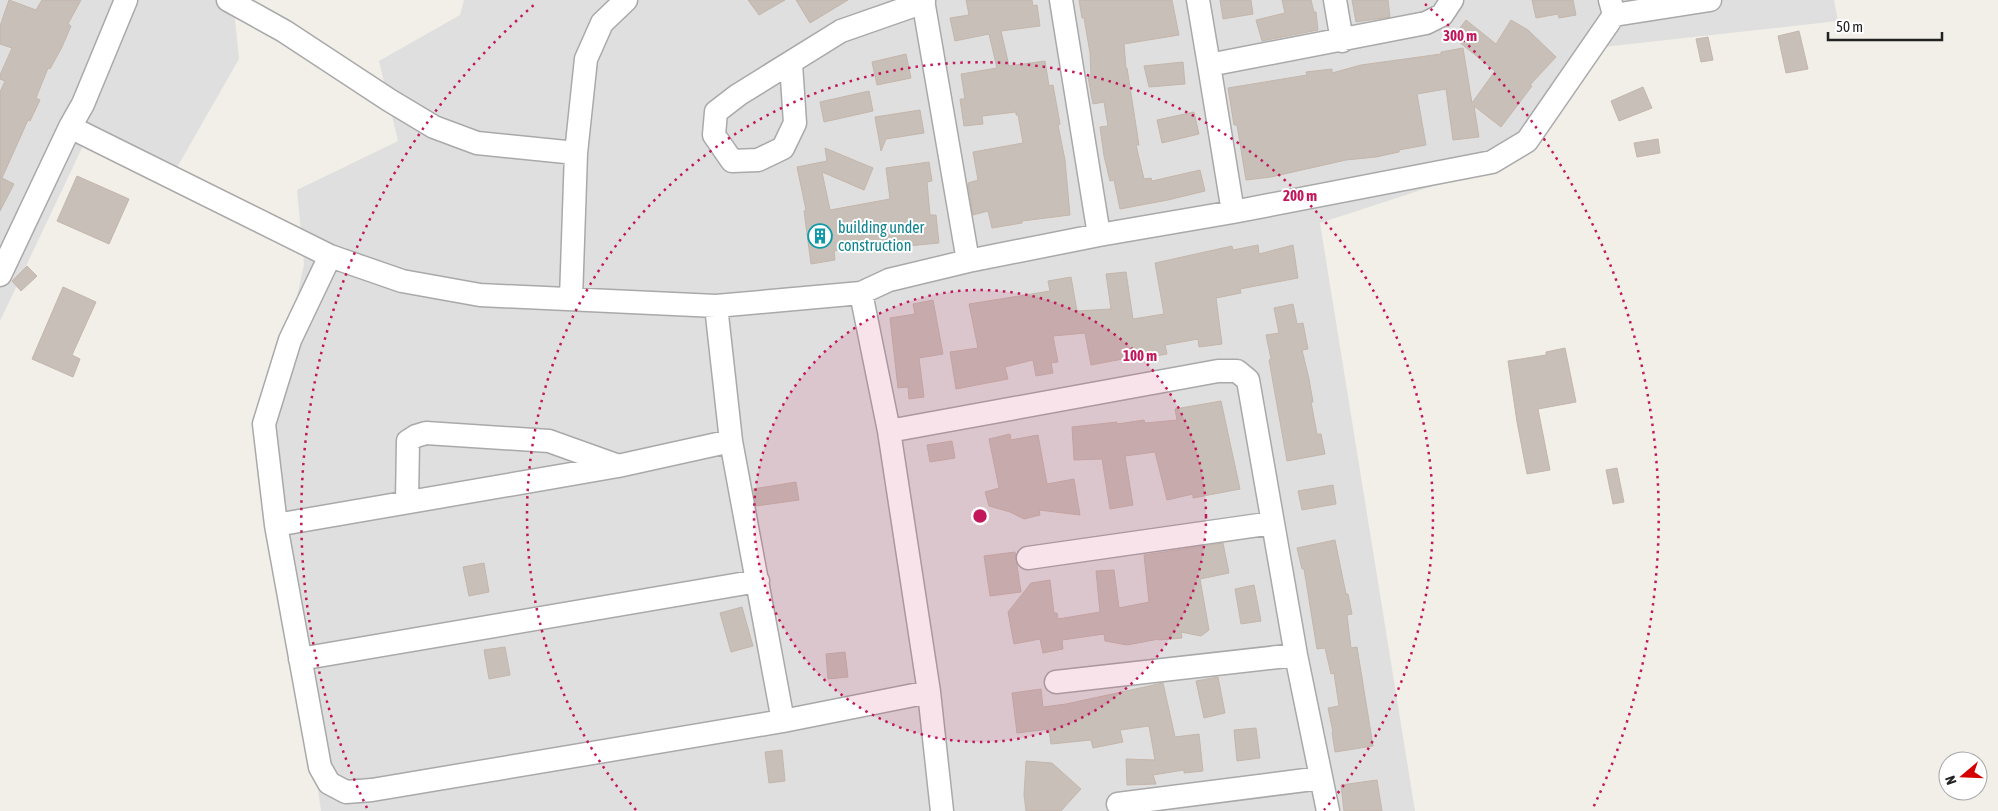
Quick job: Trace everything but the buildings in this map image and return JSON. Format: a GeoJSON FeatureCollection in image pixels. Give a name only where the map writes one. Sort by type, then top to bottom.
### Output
{"type":"FeatureCollection","features":[{"type":"Feature","properties":{"kind":"street"},"geometry":{"type":"LineString","coordinates":[[0,275],[70,126],[83,104],[126,0]]}},
{"type":"Feature","properties":{"kind":"street"},"geometry":{"type":"LineString","coordinates":[[228,0],[284,31],[389,100],[434,127],[477,143],[576,153]]}},
{"type":"Feature","properties":{"kind":"street"},"geometry":{"type":"LineString","coordinates":[[571,299],[576,153],[586,59],[602,23],[626,0]]}},
{"type":"Feature","properties":{"kind":"street"},"geometry":{"type":"LineString","coordinates":[[1061,0],[1099,235]]}},
{"type":"Feature","properties":{"kind":"street"},"geometry":{"type":"LineString","coordinates":[[1198,0],[1233,212]]}},
{"type":"Feature","properties":{"kind":"street"},"geometry":{"type":"LineString","coordinates":[[1335,0],[1342,41]]}},
{"type":"Feature","properties":{"kind":"street"},"geometry":{"type":"LineString","coordinates":[[1210,65],[1342,41],[1426,23],[1442,14],[1452,0]]}},
{"type":"Feature","properties":{"kind":"street"},"geometry":{"type":"LineString","coordinates":[[70,126],[330,256],[402,281],[480,295],[716,306],[861,293],[889,280],[968,260],[1233,212],[1492,162],[1527,141],[1612,8],[1710,0]]}},
{"type":"Feature","properties":{"kind":"street"},"geometry":{"type":"LineString","coordinates":[[790,64],[795,123],[783,148],[758,160],[732,161],[714,136],[716,112],[738,95],[842,31],[924,1],[968,260]]}},
{"type":"Feature","properties":{"kind":"street"},"geometry":{"type":"LineString","coordinates":[[330,256],[290,340],[264,424],[276,525],[320,767],[328,783],[346,792],[372,790],[783,721],[929,692]]}},
{"type":"Feature","properties":{"kind":"street"},"geometry":{"type":"LineString","coordinates":[[861,293],[888,431],[929,692],[942,811]]}},
{"type":"Feature","properties":{"kind":"street"},"geometry":{"type":"LineString","coordinates":[[716,306],[731,441],[783,721]]}},
{"type":"Feature","properties":{"kind":"street"},"geometry":{"type":"LineString","coordinates":[[888,431],[1218,371],[1237,371],[1248,380],[1296,655],[1328,811]]}},
{"type":"Feature","properties":{"kind":"street"},"geometry":{"type":"LineString","coordinates":[[407,501],[408,441],[416,436],[426,434],[549,441],[618,466]]}},
{"type":"Feature","properties":{"kind":"street"},"geometry":{"type":"LineString","coordinates":[[276,525],[618,466],[731,441]]}},
{"type":"Feature","properties":{"kind":"street"},"geometry":{"type":"LineString","coordinates":[[1028,558],[1273,523]]}},
{"type":"Feature","properties":{"kind":"street"},"geometry":{"type":"LineString","coordinates":[[300,659],[758,582]]}},
{"type":"Feature","properties":{"kind":"street"},"geometry":{"type":"LineString","coordinates":[[1056,682],[1296,655]]}},
{"type":"Feature","properties":{"kind":"street"},"geometry":{"type":"LineString","coordinates":[[1118,804],[1321,778]]}},
{"type":"Feature","properties":{"kind":"shaded area"},"geometry":{"type":"Polygon","coordinates":[[[0,0],[233,0],[239,59],[175,171],[90,131],[0,321],[0,0]]]}},
{"type":"Feature","properties":{"kind":"shaded area"},"geometry":{"type":"Polygon","coordinates":[[[464,0],[1834,0],[1838,21],[1603,47],[1507,162],[1320,223],[1415,811],[321,811],[267,437],[304,264],[297,190],[398,141],[379,61],[460,15],[464,0]]]}},
{"type":"Feature","properties":{"kind":"place","name":"building under construction"},"geometry":{"type":"Point","coordinates":[820,236]}}]}
